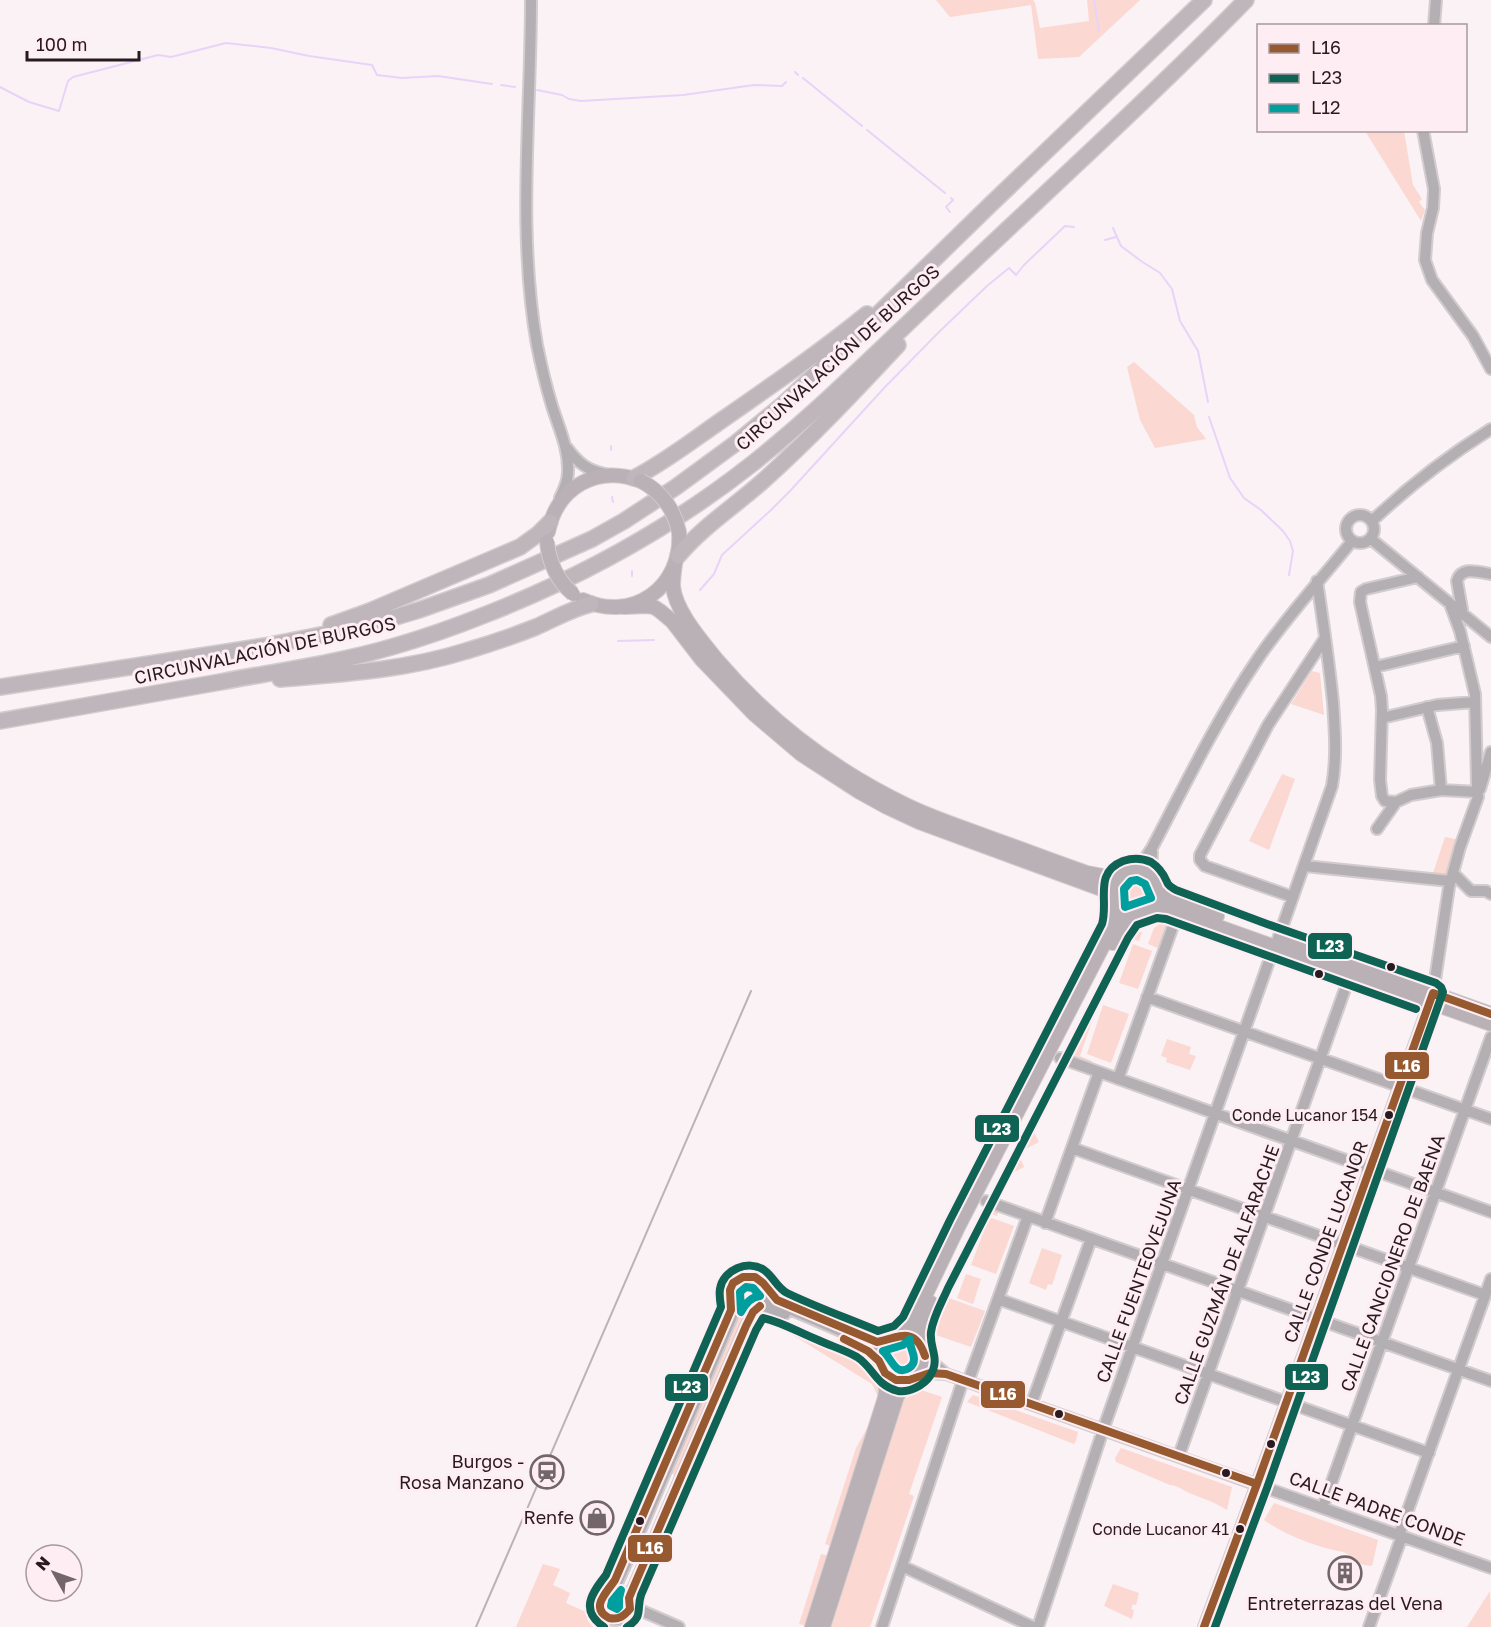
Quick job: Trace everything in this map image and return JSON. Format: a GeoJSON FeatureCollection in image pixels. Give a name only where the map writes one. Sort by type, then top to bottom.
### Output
{"type":"FeatureCollection","features":[{"type":"Feature","properties":{"kind":"highway","name":"CIRCUNVALACIÓN DE BURGOS"},"geometry":{"type":"LineString","coordinates":[[0,687],[265,646],[366,626],[419,610],[519,573],[592,539],[624,521],[676,488],[736,444],[781,406],[1204,0]]}},
{"type":"Feature","properties":{"kind":"highway","name":"CIRCUNVALACIÓN DE BURGOS"},"geometry":{"type":"LineString","coordinates":[[0,721],[344,658],[403,643],[520,601],[586,570],[646,537],[751,465],[800,424],[1041,198],[1246,0]]}},
{"type":"Feature","properties":{"kind":"highway"},"geometry":{"type":"LineString","coordinates":[[1208,39],[1252,0]]}},
{"type":"Feature","properties":{"kind":"highway"},"geometry":{"type":"LineString","coordinates":[[676,560],[690,541],[761,483],[823,424],[1041,198]]}},
{"type":"Feature","properties":{"kind":"highway"},"geometry":{"type":"LineString","coordinates":[[638,480],[830,344],[886,298],[990,205]]}},
{"type":"Feature","properties":{"kind":"highway"},"geometry":{"type":"LineString","coordinates":[[85,674],[110,665],[272,639],[346,620],[520,547],[538,534],[552,517]]}},
{"type":"Feature","properties":{"kind":"highway"},"geometry":{"type":"LineString","coordinates":[[185,688],[203,690],[377,670],[421,662],[464,652],[504,639],[591,604]]}},
{"type":"Feature","properties":{"kind":"main road"},"geometry":{"type":"LineString","coordinates":[[833,770],[816,752],[777,721],[741,687],[684,616],[673,586],[679,532],[674,516],[666,502],[655,490],[638,480],[612,475],[592,479],[574,488],[559,503],[552,517],[547,542],[554,572],[559,580],[573,594],[591,604],[610,608],[647,606],[660,611],[672,621],[702,660],[754,714],[801,754],[833,770],[887,807],[919,822],[1104,890],[1122,910],[1132,915],[1142,914],[1153,908],[1165,908],[1276,943],[1431,998],[1491,1024]]}},
{"type":"Feature","properties":{"kind":"main road"},"geometry":{"type":"LineString","coordinates":[[624,607],[652,595],[664,584],[676,560]]}},
{"type":"Feature","properties":{"kind":"main road"},"geometry":{"type":"LineString","coordinates":[[860,787],[951,824],[1087,873],[1108,877],[1127,871],[1143,870],[1151,875],[1159,891],[1153,908]]}},
{"type":"Feature","properties":{"kind":"main road"},"geometry":{"type":"LineString","coordinates":[[812,1627],[885,1398],[886,1391],[879,1353],[888,1339],[912,1323],[954,1235],[1112,928],[1115,916],[1115,882],[1127,871]]}},
{"type":"Feature","properties":{"kind":"main road"},"geometry":{"type":"LineString","coordinates":[[1159,891],[1171,899],[1350,975],[1491,1014]]}},
{"type":"Feature","properties":{"kind":"main road"},"geometry":{"type":"LineString","coordinates":[[824,1627],[897,1396],[921,1371],[924,1364],[921,1326],[945,1270],[1119,932],[1132,915]]}},
{"type":"Feature","properties":{"kind":"main road"},"geometry":{"type":"LineString","coordinates":[[888,1339],[911,1337],[922,1350]]}},
{"type":"Feature","properties":{"kind":"main road"},"geometry":{"type":"LineString","coordinates":[[882,1367],[896,1380],[912,1378]]}},
{"type":"Feature","properties":{"kind":"street"},"geometry":{"type":"LineString","coordinates":[[531,0],[527,254],[537,346],[548,395],[565,446],[568,465],[568,479],[552,517]]}},
{"type":"Feature","properties":{"kind":"street"},"geometry":{"type":"LineString","coordinates":[[1434,24],[1436,0]]}},
{"type":"Feature","properties":{"kind":"street"},"geometry":{"type":"LineString","coordinates":[[1423,132],[1434,189],[1425,260],[1432,280],[1473,336],[1491,369]]}},
{"type":"Feature","properties":{"kind":"street"},"geometry":{"type":"LineString","coordinates":[[1372,521],[1415,482],[1491,429]]}},
{"type":"Feature","properties":{"kind":"street"},"geometry":{"type":"LineString","coordinates":[[565,446],[585,468],[612,475]]}},
{"type":"Feature","properties":{"kind":"street"},"geometry":{"type":"LineString","coordinates":[[1361,515],[1372,521],[1375,530],[1371,539],[1364,544],[1352,541],[1346,532],[1349,520],[1361,515]]}},
{"type":"Feature","properties":{"kind":"street"},"geometry":{"type":"LineString","coordinates":[[1371,539],[1491,637]]}},
{"type":"Feature","properties":{"kind":"street"},"geometry":{"type":"LineString","coordinates":[[1127,871],[1144,860],[1152,848],[1233,697],[1283,624],[1352,541]]}},
{"type":"Feature","properties":{"kind":"street"},"geometry":{"type":"LineString","coordinates":[[1463,615],[1457,581],[1459,576],[1469,571],[1491,574]]}},
{"type":"Feature","properties":{"kind":"street"},"geometry":{"type":"LineString","coordinates":[[1418,577],[1361,592],[1360,602],[1381,696],[1380,780],[1382,796],[1391,801],[1441,790],[1483,788]]}},
{"type":"Feature","properties":{"kind":"street","name":"CALLE FUENTEOVEJUNA"},"geometry":{"type":"LineString","coordinates":[[1035,1627],[1332,786],[1335,766],[1335,733],[1317,581]]}},
{"type":"Feature","properties":{"kind":"street"},"geometry":{"type":"LineString","coordinates":[[1301,601],[1312,600],[1321,608]]}},
{"type":"Feature","properties":{"kind":"street"},"geometry":{"type":"LineString","coordinates":[[1450,604],[1460,631],[1473,682],[1477,784],[1483,788]]}},
{"type":"Feature","properties":{"kind":"street"},"geometry":{"type":"LineString","coordinates":[[1293,897],[1205,866],[1200,861],[1200,855],[1268,725],[1325,638]]}},
{"type":"Feature","properties":{"kind":"street"},"geometry":{"type":"LineString","coordinates":[[1375,667],[1464,646]]}},
{"type":"Feature","properties":{"kind":"street"},"geometry":{"type":"LineString","coordinates":[[1382,718],[1437,705],[1475,702]]}},
{"type":"Feature","properties":{"kind":"street"},"geometry":{"type":"LineString","coordinates":[[1427,707],[1437,743],[1441,790]]}},
{"type":"Feature","properties":{"kind":"street","name":"CALLE CONDE LUCANOR"},"geometry":{"type":"LineString","coordinates":[[1204,1627],[1431,998],[1452,878],[1460,847],[1483,788],[1491,752]]}},
{"type":"Feature","properties":{"kind":"street"},"geometry":{"type":"LineString","coordinates":[[1377,829],[1391,801]]}},
{"type":"Feature","properties":{"kind":"street"},"geometry":{"type":"LineString","coordinates":[[1151,875],[1152,848]]}},
{"type":"Feature","properties":{"kind":"street"},"geometry":{"type":"LineString","coordinates":[[1305,866],[1452,878],[1471,891],[1486,891],[1491,894]]}},
{"type":"Feature","properties":{"kind":"street"},"geometry":{"type":"LineString","coordinates":[[1118,1079],[1178,912]]}},
{"type":"Feature","properties":{"kind":"street","name":"CALLE GUZMÁN DE ALFARACHE"},"geometry":{"type":"LineString","coordinates":[[1181,1450],[1350,975]]}},
{"type":"Feature","properties":{"kind":"street"},"geometry":{"type":"LineString","coordinates":[[1148,997],[1491,1119]]}},
{"type":"Feature","properties":{"kind":"street","name":"CALLE CANCIONERO DE BAENA"},"geometry":{"type":"LineString","coordinates":[[1325,1501],[1491,1037]]}},
{"type":"Feature","properties":{"kind":"street"},"geometry":{"type":"LineString","coordinates":[[1060,1058],[1491,1212]]}},
{"type":"Feature","properties":{"kind":"street"},"geometry":{"type":"LineString","coordinates":[[1045,1223],[1099,1072]]}},
{"type":"Feature","properties":{"kind":"street"},"geometry":{"type":"LineString","coordinates":[[1072,1148],[1485,1295]]}},
{"type":"Feature","properties":{"kind":"street"},"geometry":{"type":"LineString","coordinates":[[986,1201],[1491,1381]]}},
{"type":"Feature","properties":{"kind":"street"},"geometry":{"type":"LineString","coordinates":[[882,1627],[966,1381],[1028,1216]]}},
{"type":"Feature","properties":{"kind":"street"},"geometry":{"type":"LineString","coordinates":[[1034,1397],[1091,1239]]}},
{"type":"Feature","properties":{"kind":"street"},"geometry":{"type":"LineString","coordinates":[[1369,1627],[1491,1279]]}},
{"type":"Feature","properties":{"kind":"street"},"geometry":{"type":"LineString","coordinates":[[663,1627],[638,1617],[611,1620],[602,1612],[601,1600],[604,1594],[617,1583],[628,1559],[731,1319],[737,1287],[743,1281],[752,1280],[760,1284],[764,1293],[778,1304],[862,1340],[888,1339]]}},
{"type":"Feature","properties":{"kind":"street"},"geometry":{"type":"LineString","coordinates":[[623,1618],[630,1609],[630,1600],[746,1326],[764,1297],[764,1293]]}},
{"type":"Feature","properties":{"kind":"street"},"geometry":{"type":"LineString","coordinates":[[998,1299],[1429,1453]]}},
{"type":"Feature","properties":{"kind":"street"},"geometry":{"type":"LineString","coordinates":[[736,1302],[747,1310],[758,1307],[772,1309],[861,1347],[882,1367]]}},
{"type":"Feature","properties":{"kind":"street","name":"CALLE PADRE CONDE"},"geometry":{"type":"LineString","coordinates":[[922,1350],[946,1374]]}},
{"type":"Feature","properties":{"kind":"street","name":"CALLE PADRE CONDE"},"geometry":{"type":"LineString","coordinates":[[912,1378],[930,1373],[946,1374],[1491,1568]]}},
{"type":"Feature","properties":{"kind":"street"},"geometry":{"type":"LineString","coordinates":[[903,1566],[1035,1627]]}},
{"type":"Feature","properties":{"kind":"street"},"geometry":{"type":"LineString","coordinates":[[611,1590],[621,1591],[642,1611],[679,1627]]}},
{"type":"Feature","properties":{"kind":"shaded area"},"geometry":{"type":"Polygon","coordinates":[[[936,0],[1033,0],[1040,28],[1089,21],[1087,0],[1140,0],[1079,57],[1038,59],[1031,5],[950,17],[936,0]]]}},
{"type":"Feature","properties":{"kind":"shaded area"},"geometry":{"type":"Polygon","coordinates":[[[1366,132],[1404,132],[1413,185],[1422,199],[1419,202],[1425,210],[1421,221],[1366,132]]]}},
{"type":"Feature","properties":{"kind":"shaded area"},"geometry":{"type":"Polygon","coordinates":[[[1134,362],[1194,415],[1197,427],[1206,439],[1155,448],[1140,420],[1127,367],[1134,362]]]}},
{"type":"Feature","properties":{"kind":"shaded area"},"geometry":{"type":"Polygon","coordinates":[[[1312,671],[1320,673],[1324,715],[1291,704],[1312,671]]]}},
{"type":"Feature","properties":{"kind":"shaded area"},"geometry":{"type":"Polygon","coordinates":[[[1282,774],[1295,779],[1269,850],[1249,841],[1282,774]]]}},
{"type":"Feature","properties":{"kind":"shaded area"},"geometry":{"type":"Polygon","coordinates":[[[1445,837],[1460,840],[1449,872],[1446,874],[1433,873],[1445,837]]]}},
{"type":"Feature","properties":{"kind":"shaded area"},"geometry":{"type":"Polygon","coordinates":[[[1135,876],[1146,881],[1151,892],[1146,903],[1135,908],[1124,903],[1119,892],[1124,881],[1135,876]]]}},
{"type":"Feature","properties":{"kind":"shaded area"},"geometry":{"type":"Polygon","coordinates":[[[1166,920],[1171,921],[1143,1000],[1140,999],[1158,948],[1148,944],[1154,928],[1166,920]]]}},
{"type":"Feature","properties":{"kind":"shaded area"},"geometry":{"type":"Polygon","coordinates":[[[1142,932],[1139,941],[1129,938],[1113,980],[1108,978],[1104,987],[1100,985],[1127,933],[1142,932]]]}},
{"type":"Feature","properties":{"kind":"shaded area"},"geometry":{"type":"Polygon","coordinates":[[[1133,944],[1152,951],[1138,989],[1119,983],[1133,944]]]}},
{"type":"Feature","properties":{"kind":"shaded area"},"geometry":{"type":"Polygon","coordinates":[[[1096,993],[1101,995],[1080,1056],[1092,1061],[1091,1065],[1064,1055],[1096,993]]]}},
{"type":"Feature","properties":{"kind":"shaded area"},"geometry":{"type":"Polygon","coordinates":[[[1103,1005],[1129,1014],[1111,1063],[1087,1054],[1103,1005]]]}},
{"type":"Feature","properties":{"kind":"shaded area"},"geometry":{"type":"Polygon","coordinates":[[[1167,1039],[1191,1047],[1189,1054],[1196,1056],[1190,1070],[1166,1062],[1167,1058],[1161,1056],[1167,1039]]]}},
{"type":"Feature","properties":{"kind":"shaded area"},"geometry":{"type":"Polygon","coordinates":[[[1029,1122],[1039,1142],[1018,1153],[1024,1167],[1000,1179],[1029,1122]]]}},
{"type":"Feature","properties":{"kind":"shaded area"},"geometry":{"type":"Polygon","coordinates":[[[986,1206],[999,1210],[997,1216],[986,1212],[967,1263],[961,1261],[954,1278],[949,1276],[986,1206]]]}},
{"type":"Feature","properties":{"kind":"shaded area"},"geometry":{"type":"Polygon","coordinates":[[[989,1217],[1014,1226],[996,1274],[971,1265],[989,1217]]]}},
{"type":"Feature","properties":{"kind":"shaded area"},"geometry":{"type":"Polygon","coordinates":[[[1042,1248],[1062,1255],[1052,1285],[1048,1284],[1046,1290],[1029,1283],[1042,1248]]]}},
{"type":"Feature","properties":{"kind":"shaded area"},"geometry":{"type":"Polygon","coordinates":[[[966,1274],[981,1279],[973,1304],[957,1298],[966,1274]]]}},
{"type":"Feature","properties":{"kind":"shaded area"},"geometry":{"type":"Polygon","coordinates":[[[946,1297],[985,1311],[971,1347],[933,1334],[946,1297]]]}},
{"type":"Feature","properties":{"kind":"shaded area"},"geometry":{"type":"Polygon","coordinates":[[[738,1312],[746,1315],[676,1476],[668,1472],[738,1312]]]}},
{"type":"Feature","properties":{"kind":"shaded area"},"geometry":{"type":"Polygon","coordinates":[[[770,1321],[786,1321],[866,1355],[872,1361],[880,1381],[880,1401],[872,1384],[770,1321]]]}},
{"type":"Feature","properties":{"kind":"shaded area"},"geometry":{"type":"Polygon","coordinates":[[[901,1342],[912,1347],[917,1358],[912,1369],[901,1374],[890,1369],[885,1358],[890,1347],[901,1342]]]}},
{"type":"Feature","properties":{"kind":"shaded area"},"geometry":{"type":"Polygon","coordinates":[[[921,1390],[942,1397],[909,1494],[914,1496],[870,1627],[831,1627],[904,1399],[921,1390]]]}},
{"type":"Feature","properties":{"kind":"shaded area"},"geometry":{"type":"Polygon","coordinates":[[[973,1395],[1078,1432],[1076,1441],[1074,1444],[967,1402],[973,1395]]]}},
{"type":"Feature","properties":{"kind":"shaded area"},"geometry":{"type":"Polygon","coordinates":[[[877,1410],[833,1547],[825,1544],[856,1448],[877,1410]]]}},
{"type":"Feature","properties":{"kind":"shaded area"},"geometry":{"type":"Polygon","coordinates":[[[1121,1448],[1232,1487],[1227,1510],[1177,1486],[1116,1462],[1115,1458],[1121,1448]]]}},
{"type":"Feature","properties":{"kind":"shaded area"},"geometry":{"type":"Polygon","coordinates":[[[1274,1503],[1378,1540],[1372,1566],[1360,1564],[1350,1555],[1302,1540],[1273,1526],[1264,1520],[1274,1503]]]}},
{"type":"Feature","properties":{"kind":"shaded area"},"geometry":{"type":"Polygon","coordinates":[[[821,1554],[830,1556],[807,1626],[799,1624],[821,1554]]]}},
{"type":"Feature","properties":{"kind":"shaded area"},"geometry":{"type":"Polygon","coordinates":[[[543,1564],[560,1569],[553,1585],[570,1593],[566,1603],[586,1612],[588,1621],[593,1627],[516,1627],[543,1564]]]}},
{"type":"Feature","properties":{"kind":"shaded area"},"geometry":{"type":"Polygon","coordinates":[[[1113,1584],[1139,1593],[1136,1605],[1133,1604],[1131,1609],[1134,1610],[1132,1619],[1104,1606],[1113,1584]]]}},
{"type":"Feature","properties":{"kind":"shaded area"},"geometry":{"type":"Polygon","coordinates":[[[1490,1591],[1491,1627],[1467,1627],[1490,1591]]]}},
{"type":"Feature","properties":{"kind":"waterway"},"geometry":{"type":"LineString","coordinates":[[1094,0],[1099,31]]}},
{"type":"Feature","properties":{"kind":"waterway"},"geometry":{"type":"LineString","coordinates":[[0,87],[29,102],[59,111],[68,81],[73,77],[158,55],[171,57],[226,43],[372,65],[377,75],[402,78],[438,76],[492,84]]}},
{"type":"Feature","properties":{"kind":"waterway"},"geometry":{"type":"LineString","coordinates":[[795,72],[798,75]]}},
{"type":"Feature","properties":{"kind":"waterway"},"geometry":{"type":"LineString","coordinates":[[803,78],[862,126]]}},
{"type":"Feature","properties":{"kind":"waterway"},"geometry":{"type":"LineString","coordinates":[[537,90],[581,101],[683,95],[754,85],[782,86],[786,82]]}},
{"type":"Feature","properties":{"kind":"waterway"},"geometry":{"type":"LineString","coordinates":[[501,85],[515,87]]}},
{"type":"Feature","properties":{"kind":"waterway"},"geometry":{"type":"LineString","coordinates":[[867,130],[945,193]]}},
{"type":"Feature","properties":{"kind":"waterway"},"geometry":{"type":"LineString","coordinates":[[950,212],[946,207],[953,200],[951,198]]}},
{"type":"Feature","properties":{"kind":"waterway"},"geometry":{"type":"LineString","coordinates":[[700,590],[714,574],[722,555],[790,491],[939,332],[1009,268],[1016,275],[1065,226],[1074,227]]}},
{"type":"Feature","properties":{"kind":"waterway"},"geometry":{"type":"LineString","coordinates":[[1113,228],[1121,246],[1160,273],[1172,289],[1180,321],[1198,351],[1208,402]]}},
{"type":"Feature","properties":{"kind":"waterway"},"geometry":{"type":"LineString","coordinates":[[1105,240],[1116,237]]}},
{"type":"Feature","properties":{"kind":"waterway"},"geometry":{"type":"LineString","coordinates":[[1209,417],[1230,478],[1244,498],[1261,510],[1290,541],[1293,551],[1289,575]]}},
{"type":"Feature","properties":{"kind":"waterway"},"geometry":{"type":"LineString","coordinates":[[612,497],[613,502]]}},
{"type":"Feature","properties":{"kind":"waterway"},"geometry":{"type":"LineString","coordinates":[[632,571],[632,576]]}},
{"type":"Feature","properties":{"kind":"waterway"},"geometry":{"type":"LineString","coordinates":[[618,641],[654,640]]}},
{"type":"Feature","properties":{"kind":"railway"},"geometry":{"type":"LineString","coordinates":[[476,1627],[751,991]]}},
{"type":"Feature","properties":{"kind":"transit line","name":"L23"},"geometry":{"type":"LineString","coordinates":[[604,1627],[596,1621],[592,1614],[590,1601],[606,1575],[721,1307],[720,1289],[726,1276],[744,1266],[758,1267],[787,1293],[878,1331],[894,1326],[903,1317],[950,1220],[1102,924],[1104,888],[1108,873],[1114,866],[1130,859],[1148,861],[1153,864],[1162,872],[1169,885],[1176,890],[1436,983],[1443,992],[1267,1488],[1215,1627]]}},
{"type":"Feature","properties":{"kind":"transit line","name":"L12"},"geometry":{"type":"LineString","coordinates":[[1137,880],[1145,884],[1151,898],[1125,907],[1124,889],[1131,881],[1137,880]]}},
{"type":"Feature","properties":{"kind":"transit line","name":"L23"},"geometry":{"type":"LineString","coordinates":[[627,1627],[638,1616],[641,1595],[763,1318],[857,1357],[879,1381],[898,1391],[916,1388],[930,1376],[935,1364],[931,1332],[948,1288],[1128,938],[1137,925],[1157,918],[1166,919],[1416,1009]]}},
{"type":"Feature","properties":{"kind":"transit line","name":"L16"},"geometry":{"type":"LineString","coordinates":[[1204,1627],[1433,993],[1491,1014]]}},
{"type":"Feature","properties":{"kind":"transit line","name":"L16"},"geometry":{"type":"LineString","coordinates":[[760,1306],[753,1312],[746,1326],[634,1586],[629,1598],[630,1609],[621,1617],[609,1618],[600,1610],[600,1605],[615,1580],[731,1310],[730,1290],[733,1283],[743,1277],[755,1277],[777,1300],[877,1342]]}},
{"type":"Feature","properties":{"kind":"transit line","name":"L12"},"geometry":{"type":"LineString","coordinates":[[746,1287],[753,1288],[760,1296],[749,1301],[741,1312],[740,1292],[746,1287]]}},
{"type":"Feature","properties":{"kind":"transit line","name":"L16"},"geometry":{"type":"LineString","coordinates":[[877,1342],[900,1336],[911,1337],[917,1340],[925,1356]]}},
{"type":"Feature","properties":{"kind":"transit line","name":"L16"},"geometry":{"type":"LineString","coordinates":[[844,1339],[868,1351],[879,1361],[885,1373],[896,1380],[909,1380],[930,1373],[946,1374],[1257,1484]]}},
{"type":"Feature","properties":{"kind":"transit line","name":"L12"},"geometry":{"type":"LineString","coordinates":[[910,1339],[914,1361],[909,1368],[900,1370],[883,1351],[903,1345],[910,1339]]}},
{"type":"Feature","properties":{"kind":"transit line","name":"L12"},"geometry":{"type":"LineString","coordinates":[[621,1590],[619,1607],[617,1609],[611,1606],[612,1601],[621,1590]]}},
{"type":"Feature","properties":{"kind":"place","name":"Conde Lucanor 154"},"geometry":{"type":"Point","coordinates":[1389,1115]}},
{"type":"Feature","properties":{"kind":"place","name":"Burgos - Rosa Manzano"},"geometry":{"type":"Point","coordinates":[547,1472]}},
{"type":"Feature","properties":{"kind":"place","name":"Renfe"},"geometry":{"type":"Point","coordinates":[597,1518]}},
{"type":"Feature","properties":{"kind":"place","name":"Conde Lucanor 41"},"geometry":{"type":"Point","coordinates":[1240,1529]}},
{"type":"Feature","properties":{"kind":"place","name":"Entreterrazas del Vena"},"geometry":{"type":"Point","coordinates":[1345,1573]}}]}
